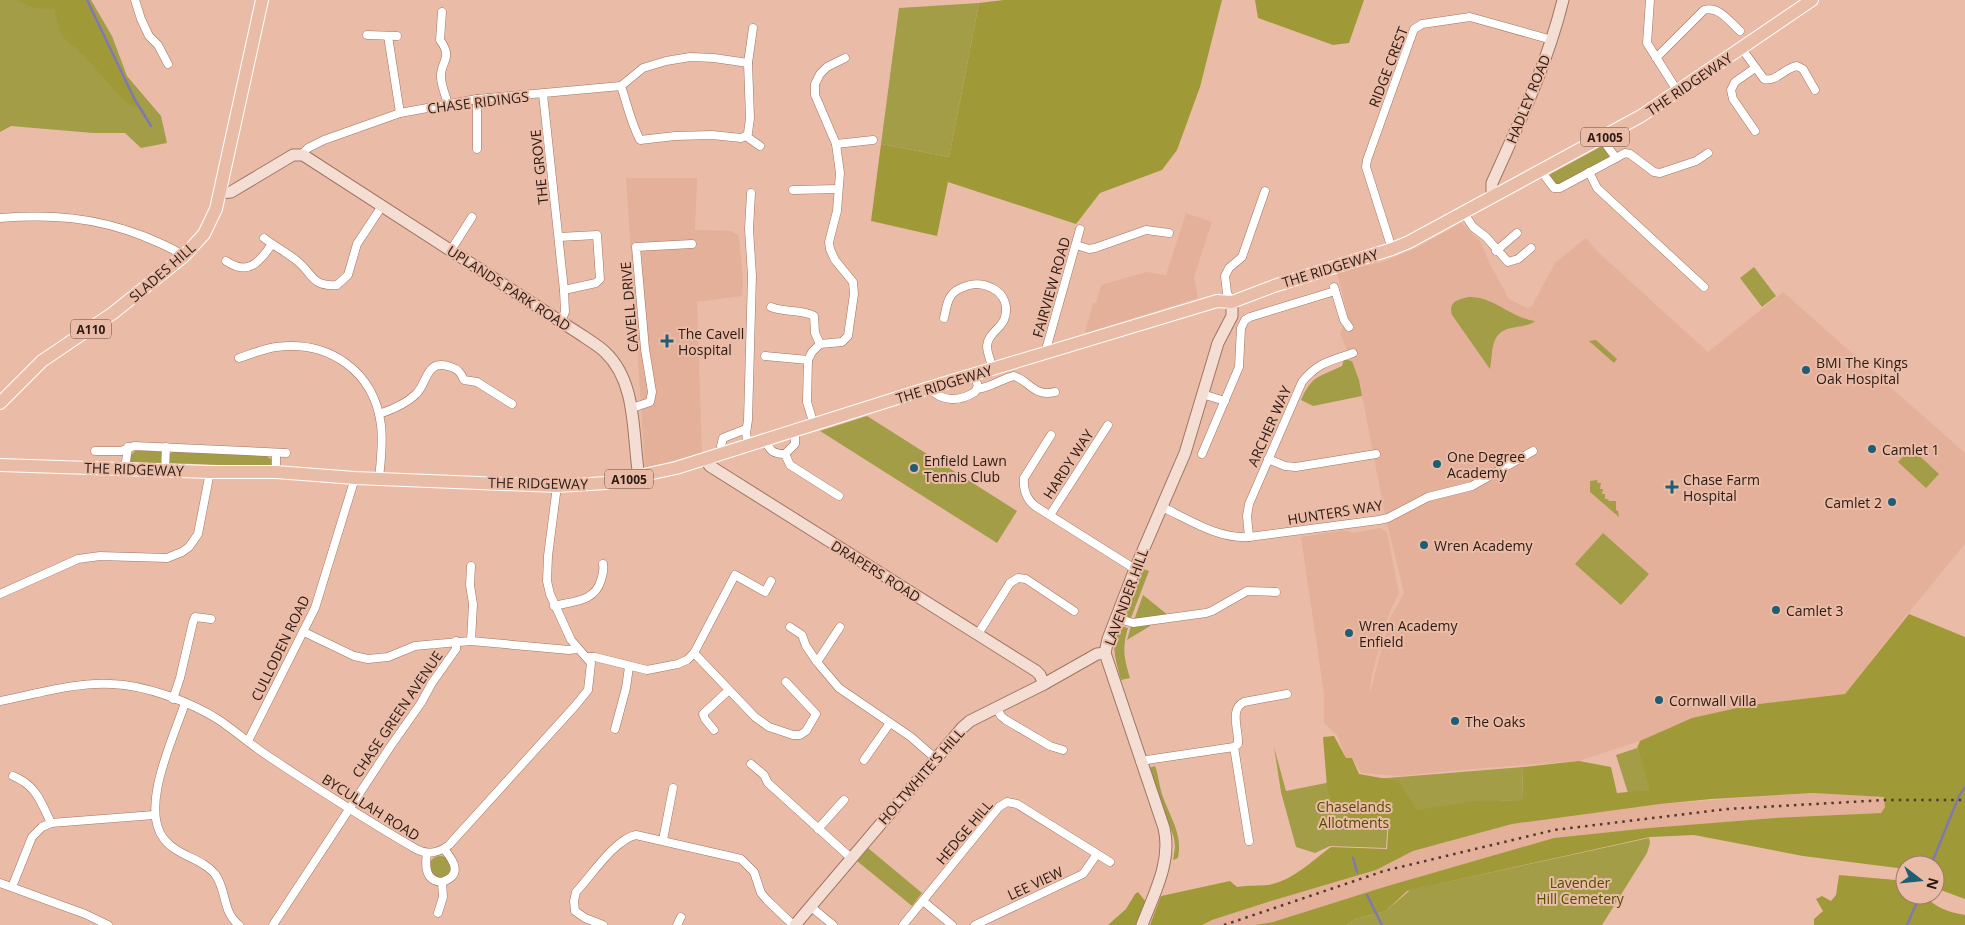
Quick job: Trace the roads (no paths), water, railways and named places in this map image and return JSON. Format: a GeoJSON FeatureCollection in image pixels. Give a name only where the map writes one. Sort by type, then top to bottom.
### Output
{"type":"FeatureCollection","features":[{"type":"Feature","properties":{"kind":"main road","name":"SLADES HILL"},"geometry":{"type":"LineString","coordinates":[[0,403],[42,361],[113,313],[184,256],[195,246],[211,222],[220,193],[262,0]]}},
{"type":"Feature","properties":{"kind":"main road","name":"THE RIDGEWAY"},"geometry":{"type":"LineString","coordinates":[[0,465],[210,472],[276,472],[355,478],[557,486],[592,484],[639,477],[705,459],[929,388],[1216,301],[1232,302],[1314,272],[1392,249],[1409,242],[1602,139],[1641,116],[1812,0]]}},
{"type":"Feature","properties":{"kind":"street"},"geometry":{"type":"LineString","coordinates":[[135,0],[149,36],[158,44],[168,64]]}},
{"type":"Feature","properties":{"kind":"street","name":"HADLEY ROAD"},"geometry":{"type":"LineString","coordinates":[[1492,197],[1492,183],[1533,94],[1552,40],[1563,0]]}},
{"type":"Feature","properties":{"kind":"street"},"geometry":{"type":"LineString","coordinates":[[1650,0],[1647,40],[1649,47],[1678,92]]}},
{"type":"Feature","properties":{"kind":"street"},"geometry":{"type":"LineString","coordinates":[[1656,58],[1704,10],[1710,8],[1718,11],[1740,31]]}},
{"type":"Feature","properties":{"kind":"street"},"geometry":{"type":"LineString","coordinates":[[442,12],[440,40],[447,57],[440,77],[448,104]]}},
{"type":"Feature","properties":{"kind":"street","name":"RIDGE CREST"},"geometry":{"type":"LineString","coordinates":[[1392,249],[1368,174],[1367,160],[1414,30],[1422,24],[1470,17],[1552,40]]}},
{"type":"Feature","properties":{"kind":"street"},"geometry":{"type":"LineString","coordinates":[[748,63],[690,57],[666,61],[643,68],[621,86],[638,143],[692,135],[741,138],[746,136],[750,118],[748,63],[753,28]]}},
{"type":"Feature","properties":{"kind":"street"},"geometry":{"type":"LineString","coordinates":[[367,35],[397,36]]}},
{"type":"Feature","properties":{"kind":"street"},"geometry":{"type":"LineString","coordinates":[[388,36],[400,113]]}},
{"type":"Feature","properties":{"kind":"street"},"geometry":{"type":"LineString","coordinates":[[1742,49],[1761,77],[1770,80],[1789,68],[1799,67],[1803,70],[1815,90]]}},
{"type":"Feature","properties":{"kind":"street"},"geometry":{"type":"LineString","coordinates":[[814,425],[808,402],[808,360],[812,352],[820,344],[842,342],[848,336],[854,294],[853,282],[835,260],[830,249],[829,242],[837,210],[840,173],[836,144],[815,95],[815,84],[820,74],[827,67],[845,58]]}},
{"type":"Feature","properties":{"kind":"street"},"geometry":{"type":"LineString","coordinates":[[1755,68],[1735,82],[1731,90],[1733,99],[1756,131]]}},
{"type":"Feature","properties":{"kind":"street","name":"CHASE RIDINGS"},"geometry":{"type":"LineString","coordinates":[[220,193],[231,192],[293,155],[301,155],[308,148],[324,140],[400,113],[477,100],[621,86]]}},
{"type":"Feature","properties":{"kind":"street","name":"THE GROVE"},"geometry":{"type":"LineString","coordinates":[[543,94],[564,290],[565,312],[561,322]]}},
{"type":"Feature","properties":{"kind":"street"},"geometry":{"type":"LineString","coordinates":[[477,100],[477,149]]}},
{"type":"Feature","properties":{"kind":"street"},"geometry":{"type":"LineString","coordinates":[[746,136],[760,146]]}},
{"type":"Feature","properties":{"kind":"street"},"geometry":{"type":"LineString","coordinates":[[1602,139],[1616,158]]}},
{"type":"Feature","properties":{"kind":"street"},"geometry":{"type":"LineString","coordinates":[[836,144],[873,140]]}},
{"type":"Feature","properties":{"kind":"street"},"geometry":{"type":"LineString","coordinates":[[1541,171],[1548,182],[1556,189],[1625,154],[1630,154],[1654,172],[1660,173],[1696,161],[1708,153]]}},
{"type":"Feature","properties":{"kind":"street","name":"UPLANDS PARK ROAD"},"geometry":{"type":"LineString","coordinates":[[301,155],[451,250],[605,352],[617,366],[632,408],[639,477]]}},
{"type":"Feature","properties":{"kind":"street"},"geometry":{"type":"LineString","coordinates":[[1589,172],[1597,188],[1704,286]]}},
{"type":"Feature","properties":{"kind":"street"},"geometry":{"type":"LineString","coordinates":[[793,190],[838,189]]}},
{"type":"Feature","properties":{"kind":"street"},"geometry":{"type":"LineString","coordinates":[[1232,302],[1227,292],[1225,276],[1229,268],[1242,257],[1265,191]]}},
{"type":"Feature","properties":{"kind":"street"},"geometry":{"type":"LineString","coordinates":[[748,445],[746,428],[748,420],[752,276],[749,229],[751,193]]}},
{"type":"Feature","properties":{"kind":"street"},"geometry":{"type":"LineString","coordinates":[[264,238],[297,260],[315,281],[321,284],[337,284],[348,275],[358,244],[382,206]]}},
{"type":"Feature","properties":{"kind":"street"},"geometry":{"type":"LineString","coordinates":[[1463,212],[1473,227],[1486,237],[1496,251],[1508,262],[1518,259],[1531,248]]}},
{"type":"Feature","properties":{"kind":"street"},"geometry":{"type":"LineString","coordinates":[[0,218],[54,216],[96,221],[154,241],[184,256]]}},
{"type":"Feature","properties":{"kind":"street"},"geometry":{"type":"LineString","coordinates":[[451,250],[472,217]]}},
{"type":"Feature","properties":{"kind":"street","name":"FAIRVIEW ROAD"},"geometry":{"type":"LineString","coordinates":[[1046,353],[1080,229]]}},
{"type":"Feature","properties":{"kind":"street"},"geometry":{"type":"LineString","coordinates":[[1076,245],[1089,249],[1095,248],[1146,230],[1169,233]]}},
{"type":"Feature","properties":{"kind":"street"},"geometry":{"type":"LineString","coordinates":[[1496,251],[1517,233]]}},
{"type":"Feature","properties":{"kind":"street"},"geometry":{"type":"LineString","coordinates":[[559,237],[597,235],[600,279],[596,283],[564,290]]}},
{"type":"Feature","properties":{"kind":"street"},"geometry":{"type":"LineString","coordinates":[[226,261],[235,267],[250,267],[261,259],[272,244]]}},
{"type":"Feature","properties":{"kind":"street","name":"CAVELL DRIVE"},"geometry":{"type":"LineString","coordinates":[[632,408],[650,402],[652,392],[645,349],[636,246],[692,244]]}},
{"type":"Feature","properties":{"kind":"street"},"geometry":{"type":"LineString","coordinates":[[944,318],[948,297],[965,286],[984,284],[1002,294],[1006,302],[1004,321],[991,335],[987,346],[993,369]]}},
{"type":"Feature","properties":{"kind":"street"},"geometry":{"type":"LineString","coordinates":[[1202,454],[1239,367],[1241,328],[1245,320],[1334,289],[1344,320],[1349,326]]}},
{"type":"Feature","properties":{"kind":"street","name":"LAVENDER HILL"},"geometry":{"type":"LineString","coordinates":[[1142,925],[1163,868],[1167,843],[1164,828],[1140,762],[1106,653],[1108,639],[1134,569],[1185,453],[1218,343],[1232,316],[1232,302]]}},
{"type":"Feature","properties":{"kind":"street"},"geometry":{"type":"LineString","coordinates":[[771,306],[782,311],[808,313],[814,316],[815,333],[820,344]]}},
{"type":"Feature","properties":{"kind":"street"},"geometry":{"type":"LineString","coordinates":[[239,358],[276,347],[302,347],[323,352],[346,363],[358,373],[369,388],[379,414],[382,435],[379,478]]}},
{"type":"Feature","properties":{"kind":"street","name":"ARCHER WAY"},"geometry":{"type":"LineString","coordinates":[[1249,537],[1248,510],[1302,382],[1308,374],[1322,364],[1353,353]]}},
{"type":"Feature","properties":{"kind":"street"},"geometry":{"type":"LineString","coordinates":[[765,356],[808,360]]}},
{"type":"Feature","properties":{"kind":"street"},"geometry":{"type":"LineString","coordinates":[[379,414],[414,396],[422,387],[428,371],[443,365],[458,371],[464,380],[477,382],[512,404]]}},
{"type":"Feature","properties":{"kind":"street"},"geometry":{"type":"LineString","coordinates":[[974,375],[977,389]]}},
{"type":"Feature","properties":{"kind":"street"},"geometry":{"type":"LineString","coordinates":[[929,388],[937,396],[952,400],[973,394],[977,389],[987,388],[992,384],[1014,376],[1024,381],[1028,387],[1040,392],[1054,392]]}},
{"type":"Feature","properties":{"kind":"street"},"geometry":{"type":"LineString","coordinates":[[1202,394],[1225,401]]}},
{"type":"Feature","properties":{"kind":"street","name":"HARDY WAY"},"geometry":{"type":"LineString","coordinates":[[1050,515],[1108,426]]}},
{"type":"Feature","properties":{"kind":"street"},"geometry":{"type":"LineString","coordinates":[[724,453],[721,446],[723,438],[726,435],[746,428]]}},
{"type":"Feature","properties":{"kind":"street"},"geometry":{"type":"LineString","coordinates":[[785,454],[795,444],[794,431]]}},
{"type":"Feature","properties":{"kind":"street","name":"HARDY WAY"},"geometry":{"type":"LineString","coordinates":[[1050,435],[1027,472],[1023,484],[1027,497],[1050,515],[1134,569]]}},
{"type":"Feature","properties":{"kind":"street"},"geometry":{"type":"LineString","coordinates":[[766,440],[770,450],[785,454]]}},
{"type":"Feature","properties":{"kind":"street"},"geometry":{"type":"LineString","coordinates":[[95,451],[122,451],[134,446],[286,453]]}},
{"type":"Feature","properties":{"kind":"street"},"geometry":{"type":"LineString","coordinates":[[125,468],[128,447]]}},
{"type":"Feature","properties":{"kind":"street"},"geometry":{"type":"LineString","coordinates":[[165,470],[166,447]]}},
{"type":"Feature","properties":{"kind":"street","name":"HUNTERS WAY"},"geometry":{"type":"LineString","coordinates":[[1162,507],[1226,536],[1249,537],[1388,518],[1428,497],[1472,486],[1533,451]]}},
{"type":"Feature","properties":{"kind":"street"},"geometry":{"type":"LineString","coordinates":[[276,453],[276,472]]}},
{"type":"Feature","properties":{"kind":"street"},"geometry":{"type":"LineString","coordinates":[[785,454],[790,465],[839,496]]}},
{"type":"Feature","properties":{"kind":"street"},"geometry":{"type":"LineString","coordinates":[[1268,459],[1285,466],[1296,467],[1376,454]]}},
{"type":"Feature","properties":{"kind":"street","name":"DRAPERS ROAD"},"geometry":{"type":"LineString","coordinates":[[705,459],[710,466],[1036,671],[1040,674],[1044,684]]}},
{"type":"Feature","properties":{"kind":"street"},"geometry":{"type":"LineString","coordinates":[[0,594],[78,559],[100,556],[166,558],[182,552],[189,547],[198,534],[210,472]]}},
{"type":"Feature","properties":{"kind":"street","name":"CULLODEN ROAD"},"geometry":{"type":"LineString","coordinates":[[248,741],[315,608],[355,478]]}},
{"type":"Feature","properties":{"kind":"street"},"geometry":{"type":"LineString","coordinates":[[427,853],[425,865],[427,872],[433,880],[442,882],[452,876],[455,867],[452,858],[444,849],[586,694],[590,686],[592,667],[587,657],[577,649],[554,606],[550,594],[547,568],[557,486]]}},
{"type":"Feature","properties":{"kind":"street"},"geometry":{"type":"LineString","coordinates":[[554,606],[588,598],[596,592],[604,569],[603,564]]}},
{"type":"Feature","properties":{"kind":"street"},"geometry":{"type":"LineString","coordinates":[[471,566],[470,585],[473,604],[471,641]]}},
{"type":"Feature","properties":{"kind":"street"},"geometry":{"type":"LineString","coordinates":[[587,657],[595,657],[647,670],[678,664],[694,653],[735,575],[764,592],[772,581]]}},
{"type":"Feature","properties":{"kind":"street"},"geometry":{"type":"LineString","coordinates":[[978,634],[1010,583],[1018,578],[1026,579],[1074,611]]}},
{"type":"Feature","properties":{"kind":"street"},"geometry":{"type":"LineString","coordinates":[[1116,618],[1133,623],[1206,613],[1244,592],[1276,592]]}},
{"type":"Feature","properties":{"kind":"street"},"geometry":{"type":"LineString","coordinates":[[173,698],[180,678],[193,622],[196,617],[211,618]]}},
{"type":"Feature","properties":{"kind":"street"},"geometry":{"type":"LineString","coordinates":[[790,627],[802,635],[806,646],[817,662],[839,688],[890,723],[935,758]]}},
{"type":"Feature","properties":{"kind":"street"},"geometry":{"type":"LineString","coordinates":[[817,662],[840,627]]}},
{"type":"Feature","properties":{"kind":"street"},"geometry":{"type":"LineString","coordinates":[[304,632],[354,656],[368,659],[388,657],[415,646],[471,641],[569,650],[577,649]]}},
{"type":"Feature","properties":{"kind":"street","name":"CHASE GREEN AVENUE"},"geometry":{"type":"LineString","coordinates":[[273,925],[349,808],[421,703],[456,648],[456,642]]}},
{"type":"Feature","properties":{"kind":"street"},"geometry":{"type":"LineString","coordinates":[[694,653],[762,723],[793,735],[800,735],[806,731],[816,714],[786,682]]}},
{"type":"Feature","properties":{"kind":"street","name":"HOLTWHITE'S HILL"},"geometry":{"type":"LineString","coordinates":[[794,925],[935,758],[970,721],[1044,684],[1097,654],[1106,653]]}},
{"type":"Feature","properties":{"kind":"street"},"geometry":{"type":"LineString","coordinates":[[615,729],[626,688],[629,667]]}},
{"type":"Feature","properties":{"kind":"street","name":"BYCULLAH ROAD"},"geometry":{"type":"LineString","coordinates":[[0,701],[51,691],[106,684],[136,687],[173,698],[217,719],[269,757],[416,849],[427,853],[444,849]]}},
{"type":"Feature","properties":{"kind":"street"},"geometry":{"type":"LineString","coordinates":[[714,730],[705,719],[704,714],[729,690]]}},
{"type":"Feature","properties":{"kind":"street"},"geometry":{"type":"LineString","coordinates":[[1140,762],[1234,747],[1238,744],[1236,714],[1239,705],[1244,702],[1287,694]]}},
{"type":"Feature","properties":{"kind":"street"},"geometry":{"type":"LineString","coordinates":[[185,703],[159,782],[154,815],[158,830],[164,840],[215,874],[227,909],[234,921],[240,925]]}},
{"type":"Feature","properties":{"kind":"street"},"geometry":{"type":"LineString","coordinates":[[996,707],[1001,716],[1006,720],[1050,746],[1062,750]]}},
{"type":"Feature","properties":{"kind":"street"},"geometry":{"type":"LineString","coordinates":[[864,760],[890,723]]}},
{"type":"Feature","properties":{"kind":"street"},"geometry":{"type":"LineString","coordinates":[[1234,747],[1249,841]]}},
{"type":"Feature","properties":{"kind":"street"},"geometry":{"type":"LineString","coordinates":[[751,764],[764,775],[768,783],[851,858]]}},
{"type":"Feature","properties":{"kind":"street"},"geometry":{"type":"LineString","coordinates":[[14,776],[30,786],[39,798],[51,823]]}},
{"type":"Feature","properties":{"kind":"street"},"geometry":{"type":"LineString","coordinates":[[662,840],[673,788]]}},
{"type":"Feature","properties":{"kind":"street"},"geometry":{"type":"LineString","coordinates":[[818,829],[844,800]]}},
{"type":"Feature","properties":{"kind":"street","name":"HEDGE HILL"},"geometry":{"type":"LineString","coordinates":[[903,925],[999,808],[1007,802],[1017,804],[1110,862]]}},
{"type":"Feature","properties":{"kind":"street"},"geometry":{"type":"LineString","coordinates":[[12,887],[32,837],[42,827],[51,823],[154,815]]}},
{"type":"Feature","properties":{"kind":"street"},"geometry":{"type":"LineString","coordinates":[[603,925],[585,918],[575,911],[574,901],[576,892],[617,845],[627,836],[636,835],[741,859],[754,872],[761,893],[794,925]]}},
{"type":"Feature","properties":{"kind":"street","name":"LEE VIEW"},"geometry":{"type":"LineString","coordinates":[[975,925],[1083,874],[1097,854]]}},
{"type":"Feature","properties":{"kind":"street"},"geometry":{"type":"LineString","coordinates":[[438,913],[443,897],[442,882]]}},
{"type":"Feature","properties":{"kind":"street"},"geometry":{"type":"LineString","coordinates":[[0,883],[85,914],[108,925]]}},
{"type":"Feature","properties":{"kind":"street"},"geometry":{"type":"LineString","coordinates":[[923,901],[952,925]]}},
{"type":"Feature","properties":{"kind":"street"},"geometry":{"type":"LineString","coordinates":[[810,906],[833,925]]}},
{"type":"Feature","properties":{"kind":"street"},"geometry":{"type":"LineString","coordinates":[[678,925],[681,917]]}},
{"type":"Feature","properties":{"kind":"waterway"},"geometry":{"type":"LineString","coordinates":[[87,0],[134,98],[151,126]]}},
{"type":"Feature","properties":{"kind":"waterway"},"geometry":{"type":"LineString","coordinates":[[1935,855],[1959,796],[1965,787]]}},
{"type":"Feature","properties":{"kind":"waterway"},"geometry":{"type":"LineString","coordinates":[[1353,858],[1357,872]]}},
{"type":"Feature","properties":{"kind":"waterway"},"geometry":{"type":"LineString","coordinates":[[1367,895],[1382,925]]}},
{"type":"Feature","properties":{"kind":"waterway"},"geometry":{"type":"LineString","coordinates":[[1907,925],[1916,905]]}},
{"type":"Feature","properties":{"kind":"railway"},"geometry":{"type":"LineString","coordinates":[[1224,925],[1384,871],[1554,830],[1727,809],[1885,800],[1965,800]]}},
{"type":"Feature","properties":{"kind":"place","name":"The Cavell Hospital"},"geometry":{"type":"Point","coordinates":[667,341]}},
{"type":"Feature","properties":{"kind":"place","name":"BMI The Kings Oak Hospital"},"geometry":{"type":"Point","coordinates":[1806,370]}},
{"type":"Feature","properties":{"kind":"place","name":"Camlet 1"},"geometry":{"type":"Point","coordinates":[1872,449]}},
{"type":"Feature","properties":{"kind":"place","name":"One Degree Academy"},"geometry":{"type":"Point","coordinates":[1437,464]}},
{"type":"Feature","properties":{"kind":"place","name":"Enfield Lawn Tennis Club"},"geometry":{"type":"Point","coordinates":[914,468]}},
{"type":"Feature","properties":{"kind":"place","name":"Chase Farm Hospital"},"geometry":{"type":"Point","coordinates":[1672,487]}},
{"type":"Feature","properties":{"kind":"place","name":"Camlet 2"},"geometry":{"type":"Point","coordinates":[1892,502]}},
{"type":"Feature","properties":{"kind":"place","name":"Wren Academy"},"geometry":{"type":"Point","coordinates":[1424,545]}},
{"type":"Feature","properties":{"kind":"place","name":"Camlet 3"},"geometry":{"type":"Point","coordinates":[1776,610]}},
{"type":"Feature","properties":{"kind":"place","name":"Wren Academy Enfield"},"geometry":{"type":"Point","coordinates":[1349,633]}},
{"type":"Feature","properties":{"kind":"place","name":"Cornwall Villa"},"geometry":{"type":"Point","coordinates":[1659,700]}},
{"type":"Feature","properties":{"kind":"place","name":"The Oaks"},"geometry":{"type":"Point","coordinates":[1455,721]}},
{"type":"Feature","properties":{"kind":"park label","name":"Chaselands Allotments"},"geometry":{"type":"Point","coordinates":[1354,814]}},
{"type":"Feature","properties":{"kind":"park label","name":"Lavender Hill Cemetery"},"geometry":{"type":"Point","coordinates":[1580,890]}}]}
